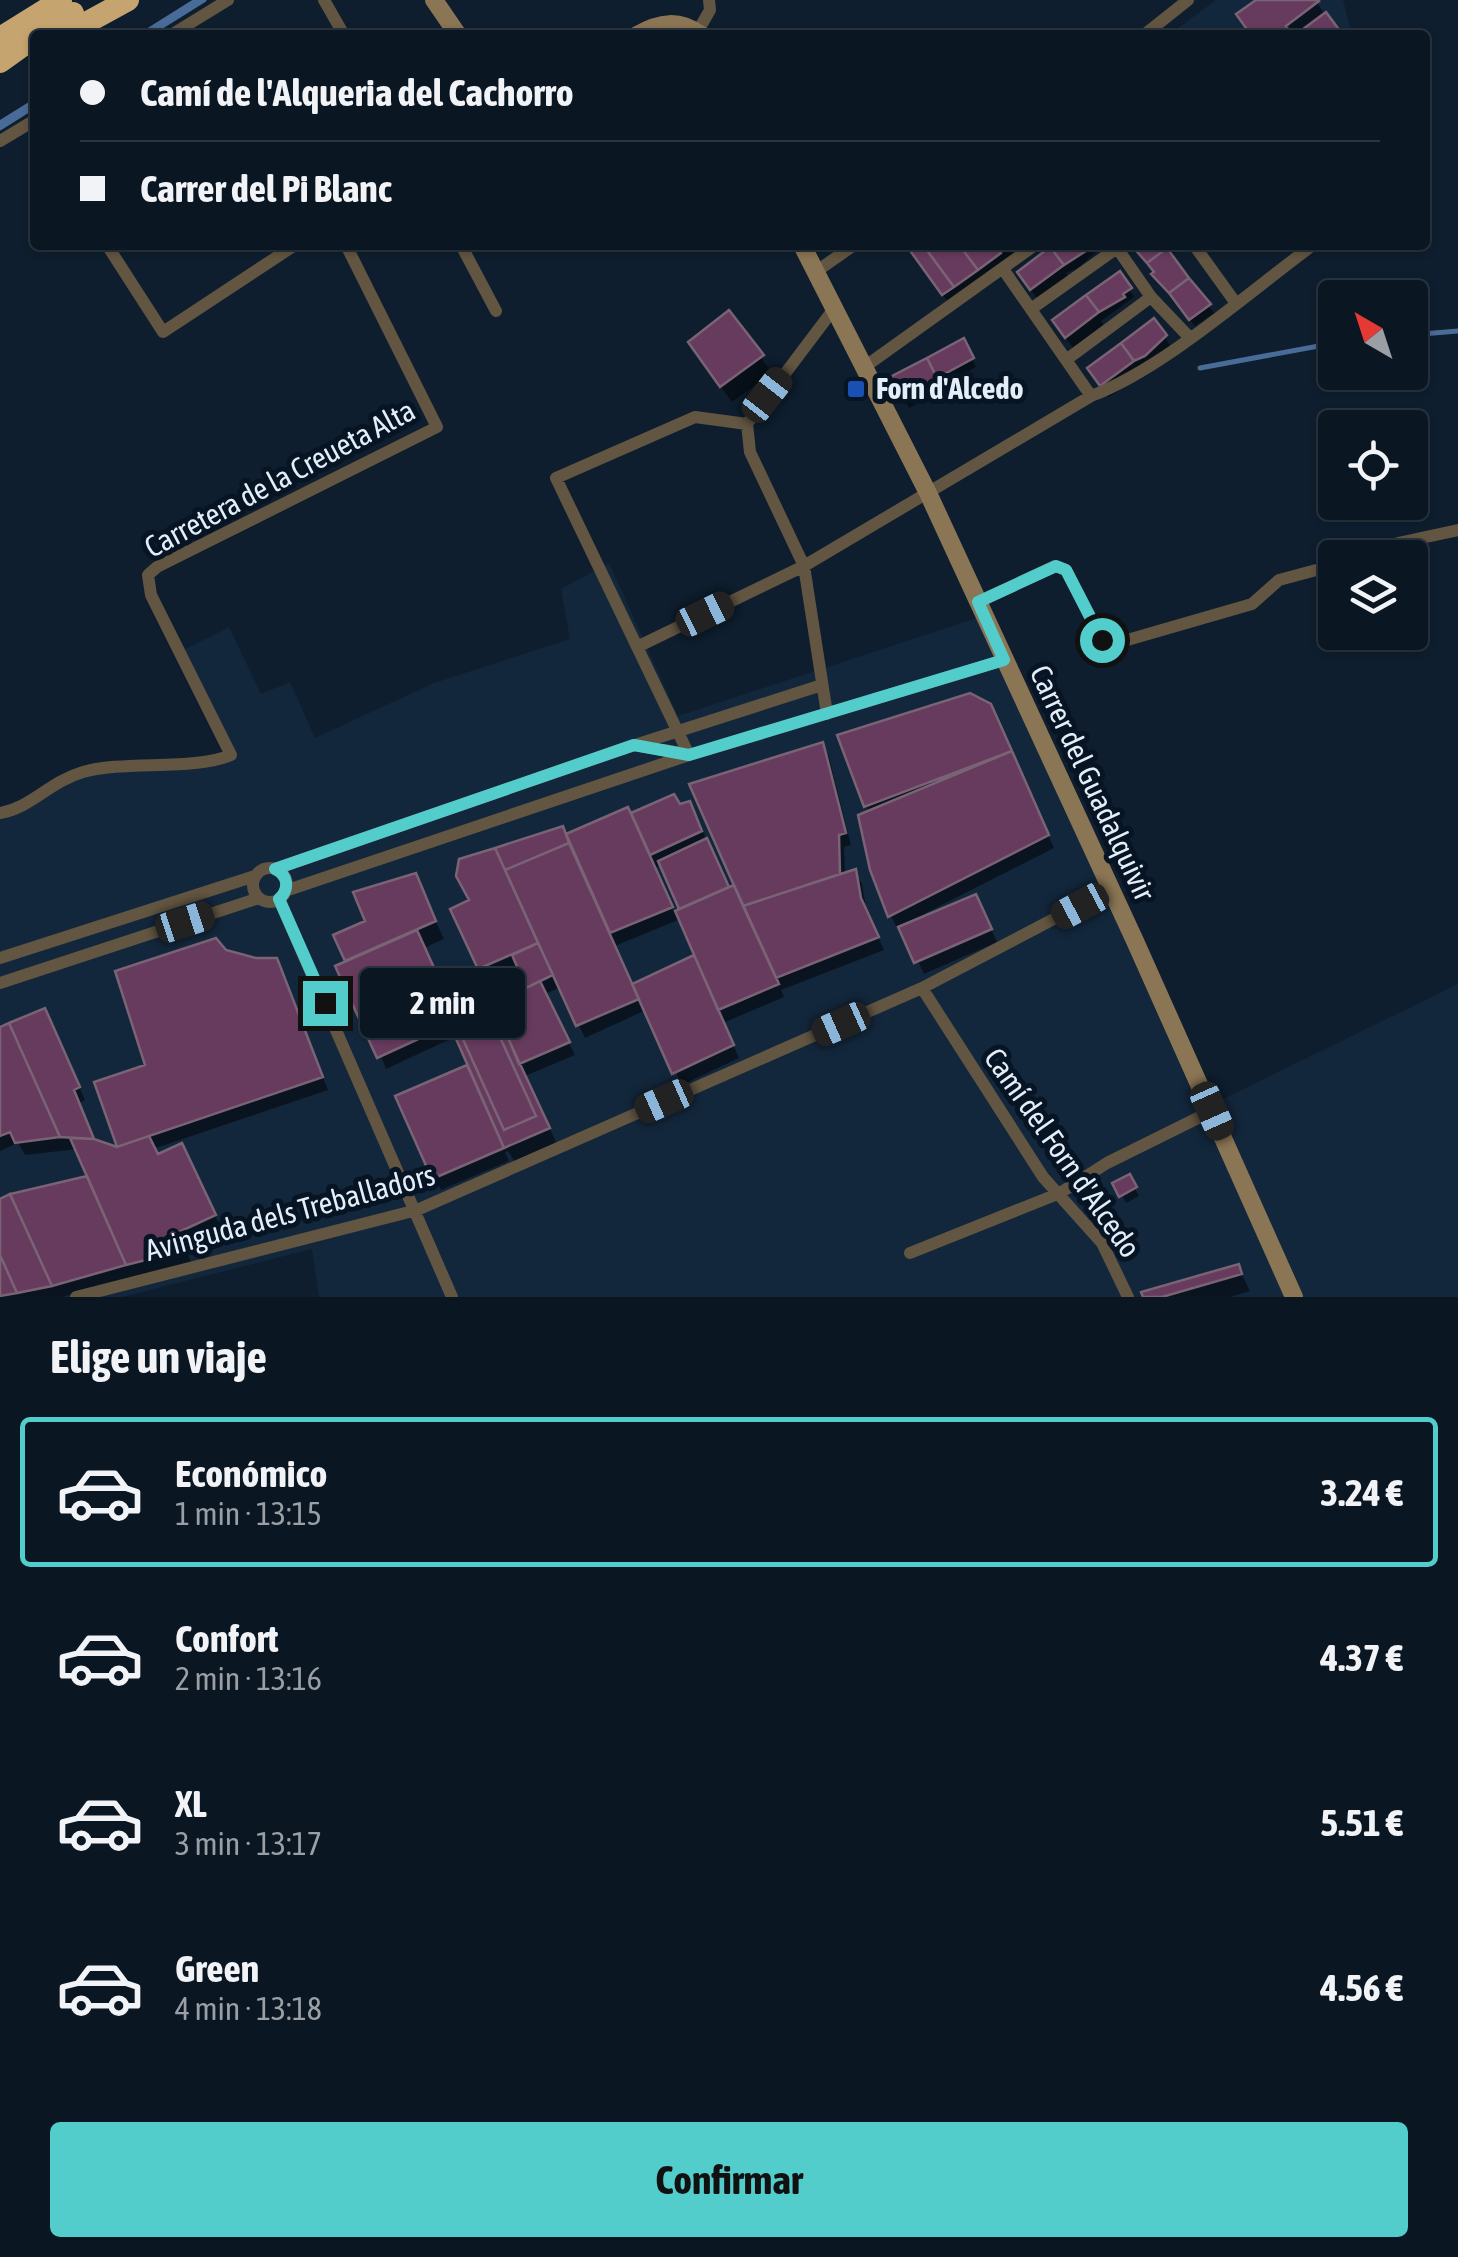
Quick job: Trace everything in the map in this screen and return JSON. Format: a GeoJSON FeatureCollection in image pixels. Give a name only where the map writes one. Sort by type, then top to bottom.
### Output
{"type":"FeatureCollection","features":[{"type":"Feature","properties":{"kind":"highway"},"geometry":{"type":"LineString","coordinates":[[0,38],[61,0]]}},
{"type":"Feature","properties":{"kind":"highway"},"geometry":{"type":"LineString","coordinates":[[46,30],[94,0]]}},
{"type":"Feature","properties":{"kind":"highway"},"geometry":{"type":"LineString","coordinates":[[73,30],[128,0]]}},
{"type":"Feature","properties":{"kind":"highway"},"geometry":{"type":"LineString","coordinates":[[0,62],[30,40]]}},
{"type":"Feature","properties":{"kind":"highway"},"geometry":{"type":"LineString","coordinates":[[0,72],[30,56]]}},
{"type":"Feature","properties":{"kind":"street"},"geometry":{"type":"LineString","coordinates":[[180,30],[228,0]]}},
{"type":"Feature","properties":{"kind":"street"},"geometry":{"type":"LineString","coordinates":[[324,0],[341,30]]}},
{"type":"Feature","properties":{"kind":"street"},"geometry":{"type":"LineString","coordinates":[[434,0],[455,30]]}},
{"type":"Feature","properties":{"kind":"street"},"geometry":{"type":"LineString","coordinates":[[701,30],[710,10],[709,0]]}},
{"type":"Feature","properties":{"kind":"street"},"geometry":{"type":"LineString","coordinates":[[1156,30],[1188,0]]}},
{"type":"Feature","properties":{"kind":"street"},"geometry":{"type":"LineString","coordinates":[[646,30],[676,22],[693,30]]}},
{"type":"Feature","properties":{"kind":"street"},"geometry":{"type":"LineString","coordinates":[[0,142],[30,123]]}},
{"type":"Feature","properties":{"kind":"street"},"geometry":{"type":"LineString","coordinates":[[110,250],[163,332],[286,250]]}},
{"type":"Feature","properties":{"kind":"street","name":"Carretera de la Creueta Alta"},"geometry":{"type":"LineString","coordinates":[[0,813],[17,810],[52,783],[86,771],[230,755],[151,595],[148,576],[157,566],[437,427],[348,250]]}},
{"type":"Feature","properties":{"kind":"street"},"geometry":{"type":"LineString","coordinates":[[465,250],[496,311]]}},
{"type":"Feature","properties":{"kind":"street","name":"Carrer del Guadalquivir"},"geometry":{"type":"LineString","coordinates":[[804,250],[928,494],[1294,1297]]}},
{"type":"Feature","properties":{"kind":"street"},"geometry":{"type":"LineString","coordinates":[[814,273],[847,250]]}},
{"type":"Feature","properties":{"kind":"street"},"geometry":{"type":"LineString","coordinates":[[863,368],[1029,250]]}},
{"type":"Feature","properties":{"kind":"street"},"geometry":{"type":"LineString","coordinates":[[1031,309],[1111,250]]}},
{"type":"Feature","properties":{"kind":"street"},"geometry":{"type":"LineString","coordinates":[[1119,250],[1151,296],[1189,338]]}},
{"type":"Feature","properties":{"kind":"street"},"geometry":{"type":"LineString","coordinates":[[1198,250],[1235,302]]}},
{"type":"Feature","properties":{"kind":"street"},"geometry":{"type":"LineString","coordinates":[[639,646],[804,566],[1091,396],[1116,386],[1189,338],[1306,250]]}},
{"type":"Feature","properties":{"kind":"street"},"geometry":{"type":"LineString","coordinates":[[1004,269],[1091,396]]}},
{"type":"Feature","properties":{"kind":"street"},"geometry":{"type":"LineString","coordinates":[[1066,360],[1151,296]]}},
{"type":"Feature","properties":{"kind":"street"},"geometry":{"type":"LineString","coordinates":[[746,424],[834,310]]}},
{"type":"Feature","properties":{"kind":"street"},"geometry":{"type":"LineString","coordinates":[[689,755],[556,478],[695,417],[746,424]]}},
{"type":"Feature","properties":{"kind":"street"},"geometry":{"type":"LineString","coordinates":[[746,424],[754,458],[804,566],[827,714]]}},
{"type":"Feature","properties":{"kind":"street"},"geometry":{"type":"LineString","coordinates":[[1408,540],[1458,530]]}},
{"type":"Feature","properties":{"kind":"street"},"geometry":{"type":"LineString","coordinates":[[978,602],[1056,566],[1066,570],[1102,640],[1110,645],[1252,604],[1280,580],[1318,570]]}},
{"type":"Feature","properties":{"kind":"street"},"geometry":{"type":"LineString","coordinates":[[255,876],[254,890],[266,901],[689,755],[1004,660]]}},
{"type":"Feature","properties":{"kind":"street"},"geometry":{"type":"LineString","coordinates":[[0,958],[822,684]]}},
{"type":"Feature","properties":{"kind":"street"},"geometry":{"type":"LineString","coordinates":[[634,745],[689,755]]}},
{"type":"Feature","properties":{"kind":"street"},"geometry":{"type":"LineString","coordinates":[[275,869],[285,877],[282,895],[452,1297]]}},
{"type":"Feature","properties":{"kind":"street","name":"Avinguda dels Treballadors"},"geometry":{"type":"LineString","coordinates":[[76,1297],[417,1210],[922,988],[1111,890]]}},
{"type":"Feature","properties":{"kind":"street"},"geometry":{"type":"LineString","coordinates":[[0,982],[259,898]]}},
{"type":"Feature","properties":{"kind":"street","name":"Camí del Forn d'Alcedo"},"geometry":{"type":"LineString","coordinates":[[922,988],[1043,1177],[1102,1243],[1128,1297]]}},
{"type":"Feature","properties":{"kind":"street"},"geometry":{"type":"LineString","coordinates":[[910,1253],[1060,1193],[1107,1163],[1212,1111]]}},
{"type":"Feature","properties":{"kind":"shaded area"},"geometry":{"type":"Polygon","coordinates":[[[1216,0],[1343,0],[1351,30],[1175,30],[1216,0]]]}},
{"type":"Feature","properties":{"kind":"shaded area"},"geometry":{"type":"Polygon","coordinates":[[[609,563],[678,716],[986,615],[1215,1103],[1458,984],[1458,1297],[319,1297],[312,1249],[122,1297],[0,1297],[0,815],[71,776],[228,756],[180,652],[229,627],[261,694],[290,682],[315,738],[434,683],[570,639],[561,589],[609,563]]]}},
{"type":"Feature","properties":{"kind":"building"},"geometry":{"type":"Polygon","coordinates":[[[1256,0],[1319,1],[1286,26],[1289,30],[1247,30],[1236,14],[1256,0]]]}},
{"type":"Feature","properties":{"kind":"building"},"geometry":{"type":"Polygon","coordinates":[[[1326,12],[1339,30],[1302,30],[1326,12]]]}},
{"type":"Feature","properties":{"kind":"building"},"geometry":{"type":"Polygon","coordinates":[[[910,250],[927,250],[954,287],[942,295],[910,250]]]}},
{"type":"Feature","properties":{"kind":"building"},"geometry":{"type":"Polygon","coordinates":[[[927,250],[963,250],[978,270],[954,287],[927,250]]]}},
{"type":"Feature","properties":{"kind":"building"},"geometry":{"type":"Polygon","coordinates":[[[963,250],[999,250],[1001,253],[978,270],[963,250]]]}},
{"type":"Feature","properties":{"kind":"building"},"geometry":{"type":"Polygon","coordinates":[[[1046,250],[1052,250],[1064,265],[1030,290],[1017,272],[1046,250]]]}},
{"type":"Feature","properties":{"kind":"building"},"geometry":{"type":"Polygon","coordinates":[[[1052,250],[1087,250],[1064,265],[1052,250]]]}},
{"type":"Feature","properties":{"kind":"building"},"geometry":{"type":"Polygon","coordinates":[[[1135,250],[1164,250],[1147,263],[1135,250]]]}},
{"type":"Feature","properties":{"kind":"building"},"geometry":{"type":"Polygon","coordinates":[[[1168,250],[1189,278],[1169,293],[1151,274],[1154,272],[1147,263],[1168,250]]]}},
{"type":"Feature","properties":{"kind":"building"},"geometry":{"type":"Polygon","coordinates":[[[1120,271],[1132,288],[1123,294],[1125,297],[1099,312],[1086,295],[1120,271]]]}},
{"type":"Feature","properties":{"kind":"building"},"geometry":{"type":"Polygon","coordinates":[[[1189,278],[1211,304],[1189,320],[1169,293],[1189,278]]]}},
{"type":"Feature","properties":{"kind":"building"},"geometry":{"type":"Polygon","coordinates":[[[1086,295],[1099,312],[1065,338],[1052,320],[1086,295]]]}},
{"type":"Feature","properties":{"kind":"building"},"geometry":{"type":"Polygon","coordinates":[[[729,310],[764,355],[720,387],[688,342],[729,310]]]}},
{"type":"Feature","properties":{"kind":"building"},"geometry":{"type":"Polygon","coordinates":[[[1154,318],[1167,335],[1134,361],[1121,343],[1154,318]]]}},
{"type":"Feature","properties":{"kind":"building"},"geometry":{"type":"Polygon","coordinates":[[[964,338],[974,358],[937,378],[927,358],[964,338]]]}},
{"type":"Feature","properties":{"kind":"building"},"geometry":{"type":"Polygon","coordinates":[[[1121,343],[1134,361],[1100,386],[1087,368],[1121,343]]]}},
{"type":"Feature","properties":{"kind":"building"},"geometry":{"type":"Polygon","coordinates":[[[927,358],[937,378],[900,397],[890,377],[927,358]]]}},
{"type":"Feature","properties":{"kind":"building"},"geometry":{"type":"Polygon","coordinates":[[[970,693],[991,704],[1012,751],[864,807],[837,735],[970,693]]]}},
{"type":"Feature","properties":{"kind":"building"},"geometry":{"type":"Polygon","coordinates":[[[823,742],[846,833],[839,835],[840,874],[743,906],[689,784],[823,742]]]}},
{"type":"Feature","properties":{"kind":"building"},"geometry":{"type":"Polygon","coordinates":[[[1012,751],[1049,835],[888,917],[870,870],[858,815],[1012,751]]]}},
{"type":"Feature","properties":{"kind":"building"},"geometry":{"type":"Polygon","coordinates":[[[674,794],[680,804],[690,801],[702,831],[650,855],[631,813],[674,794]]]}},
{"type":"Feature","properties":{"kind":"building"},"geometry":{"type":"Polygon","coordinates":[[[628,807],[673,907],[610,933],[566,834],[628,807]]]}},
{"type":"Feature","properties":{"kind":"building"},"geometry":{"type":"Polygon","coordinates":[[[563,826],[569,843],[505,870],[495,848],[563,826]]]}},
{"type":"Feature","properties":{"kind":"building"},"geometry":{"type":"Polygon","coordinates":[[[707,838],[729,887],[679,909],[658,861],[707,838]]]}},
{"type":"Feature","properties":{"kind":"building"},"geometry":{"type":"Polygon","coordinates":[[[569,843],[639,999],[576,1026],[505,870],[569,843]]]}},
{"type":"Feature","properties":{"kind":"building"},"geometry":{"type":"Polygon","coordinates":[[[495,848],[538,943],[478,969],[450,909],[469,900],[456,876],[459,859],[495,848]]]}},
{"type":"Feature","properties":{"kind":"building"},"geometry":{"type":"Polygon","coordinates":[[[856,869],[861,898],[879,937],[776,978],[743,906],[856,869]]]}},
{"type":"Feature","properties":{"kind":"building"},"geometry":{"type":"Polygon","coordinates":[[[416,873],[436,921],[345,961],[333,935],[365,921],[353,892],[416,873]]]}},
{"type":"Feature","properties":{"kind":"building"},"geometry":{"type":"Polygon","coordinates":[[[734,885],[779,984],[718,1010],[675,911],[734,885]]]}},
{"type":"Feature","properties":{"kind":"building"},"geometry":{"type":"Polygon","coordinates":[[[976,894],[992,929],[914,963],[898,927],[976,894]]]}},
{"type":"Feature","properties":{"kind":"building"},"geometry":{"type":"Polygon","coordinates":[[[417,930],[458,1021],[377,1058],[335,966],[417,930]]]}},
{"type":"Feature","properties":{"kind":"building"},"geometry":{"type":"Polygon","coordinates":[[[216,938],[226,950],[256,958],[277,958],[323,1077],[117,1147],[94,1082],[145,1065],[115,971],[216,938]]]}},
{"type":"Feature","properties":{"kind":"building"},"geometry":{"type":"Polygon","coordinates":[[[538,943],[553,975],[526,988],[512,955],[538,943]]]}},
{"type":"Feature","properties":{"kind":"building"},"geometry":{"type":"Polygon","coordinates":[[[694,955],[734,1045],[672,1074],[632,984],[694,955]]]}},
{"type":"Feature","properties":{"kind":"building"},"geometry":{"type":"Polygon","coordinates":[[[518,972],[526,988],[494,1004],[486,988],[518,972]]]}},
{"type":"Feature","properties":{"kind":"building"},"geometry":{"type":"Polygon","coordinates":[[[540,981],[570,1042],[519,1064],[494,1004],[540,981]]]}},
{"type":"Feature","properties":{"kind":"building"},"geometry":{"type":"Polygon","coordinates":[[[492,1004],[550,1128],[504,1148],[450,1025],[492,1004]]]}},
{"type":"Feature","properties":{"kind":"building"},"geometry":{"type":"Polygon","coordinates":[[[45,1008],[80,1087],[74,1090],[94,1139],[60,1137],[9,1023],[45,1008]]]}},
{"type":"Feature","properties":{"kind":"building"},"geometry":{"type":"Polygon","coordinates":[[[488,1011],[536,1116],[504,1130],[457,1026],[488,1011]]]}},
{"type":"Feature","properties":{"kind":"building"},"geometry":{"type":"Polygon","coordinates":[[[9,1023],[60,1137],[15,1143],[10,1132],[0,1136],[0,1027],[9,1023]]]}},
{"type":"Feature","properties":{"kind":"building"},"geometry":{"type":"Polygon","coordinates":[[[467,1065],[504,1148],[432,1179],[395,1096],[467,1065]]]}},
{"type":"Feature","properties":{"kind":"building"},"geometry":{"type":"Polygon","coordinates":[[[149,1136],[158,1154],[182,1143],[216,1215],[179,1232],[186,1250],[126,1265],[70,1138],[94,1139],[117,1147],[149,1136]]]}},
{"type":"Feature","properties":{"kind":"building"},"geometry":{"type":"Polygon","coordinates":[[[1130,1174],[1137,1187],[1119,1197],[1112,1183],[1130,1174]]]}},
{"type":"Feature","properties":{"kind":"building"},"geometry":{"type":"Polygon","coordinates":[[[87,1176],[126,1265],[52,1286],[10,1194],[87,1176]]]}},
{"type":"Feature","properties":{"kind":"building"},"geometry":{"type":"Polygon","coordinates":[[[10,1194],[52,1286],[17,1293],[0,1255],[0,1199],[10,1194]]]}},
{"type":"Feature","properties":{"kind":"building"},"geometry":{"type":"Polygon","coordinates":[[[0,1255],[17,1293],[0,1296],[0,1255]]]}},
{"type":"Feature","properties":{"kind":"building"},"geometry":{"type":"Polygon","coordinates":[[[1239,1264],[1242,1274],[1162,1297],[1143,1297],[1141,1292],[1239,1264]]]}},
{"type":"Feature","properties":{"kind":"waterway"},"geometry":{"type":"LineString","coordinates":[[149,30],[197,0]]}},
{"type":"Feature","properties":{"kind":"waterway"},"geometry":{"type":"LineString","coordinates":[[156,30],[204,0]]}},
{"type":"Feature","properties":{"kind":"waterway"},"geometry":{"type":"LineString","coordinates":[[0,123],[30,104]]}},
{"type":"Feature","properties":{"kind":"waterway"},"geometry":{"type":"LineString","coordinates":[[0,128],[30,109]]}},
{"type":"Feature","properties":{"kind":"waterway"},"geometry":{"type":"LineString","coordinates":[[1428,334],[1458,331]]}},
{"type":"Feature","properties":{"kind":"waterway"},"geometry":{"type":"LineString","coordinates":[[1200,368],[1318,346]]}},
{"type":"Feature","properties":{"kind":"place","name":"Forn d'Alcedo"},"geometry":{"type":"Point","coordinates":[856,389]}},
{"type":"Feature","properties":{"kind":"route"},"geometry":{"type":"LineString","coordinates":[[325,1003],[279,899],[287,882],[275,869],[634,745],[689,755],[1004,660],[978,602],[1056,566],[1066,570],[1102,640]]}}]}
